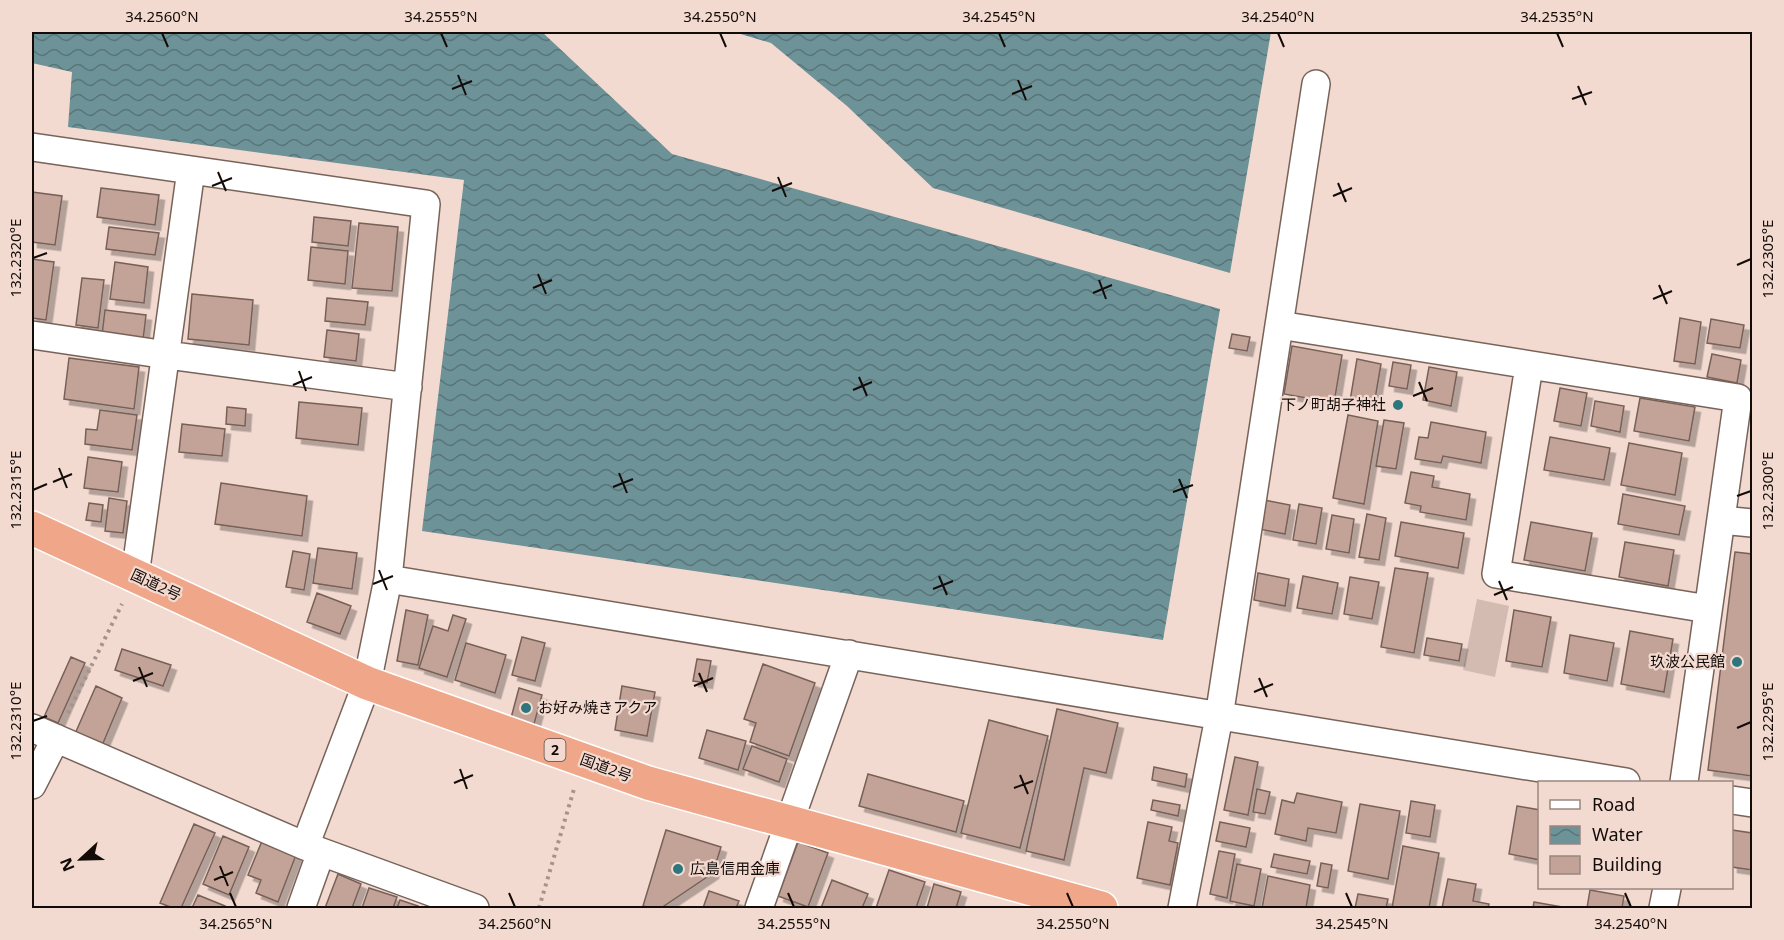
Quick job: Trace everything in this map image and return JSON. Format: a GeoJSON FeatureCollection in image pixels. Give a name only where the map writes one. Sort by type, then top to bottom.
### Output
{"type":"FeatureCollection","features":[{"type":"Feature","properties":{"kind":"highway","name":"国道2号"},"geometry":{"type":"LineString","coordinates":[[32,528],[367,683],[583,760],[648,783],[1101,909]]}},
{"type":"Feature","properties":{"kind":"street"},"geometry":{"type":"LineString","coordinates":[[1182,909],[1218,717],[1316,84]]}},
{"type":"Feature","properties":{"kind":"street"},"geometry":{"type":"LineString","coordinates":[[32,147],[426,204],[388,579],[367,683],[313,849],[301,909]]}},
{"type":"Feature","properties":{"kind":"street"},"geometry":{"type":"LineString","coordinates":[[135,576],[191,170]]}},
{"type":"Feature","properties":{"kind":"street"},"geometry":{"type":"LineString","coordinates":[[1279,325],[1529,366],[1745,395],[1721,520],[1684,781]]}},
{"type":"Feature","properties":{"kind":"street"},"geometry":{"type":"LineString","coordinates":[[32,334],[167,355],[408,387]]}},
{"type":"Feature","properties":{"kind":"street"},"geometry":{"type":"LineString","coordinates":[[1529,366],[1496,574],[1708,609]]}},
{"type":"Feature","properties":{"kind":"street"},"geometry":{"type":"LineString","coordinates":[[1721,520],[1752,523]]}},
{"type":"Feature","properties":{"kind":"street"},"geometry":{"type":"LineString","coordinates":[[388,579],[1614,781]]}},
{"type":"Feature","properties":{"kind":"street"},"geometry":{"type":"LineString","coordinates":[[759,909],[849,654]]}},
{"type":"Feature","properties":{"kind":"street"},"geometry":{"type":"LineString","coordinates":[[32,728],[313,849],[475,909]]}},
{"type":"Feature","properties":{"kind":"street"},"geometry":{"type":"LineString","coordinates":[[32,785],[56,738]]}},
{"type":"Feature","properties":{"kind":"street"},"geometry":{"type":"LineString","coordinates":[[1733,800],[1752,803]]}},
{"type":"Feature","properties":{"kind":"street"},"geometry":{"type":"LineString","coordinates":[[1663,909],[1666,889]]}},
{"type":"Feature","properties":{"kind":"path"},"geometry":{"type":"LineString","coordinates":[[56,738],[135,576]]}},
{"type":"Feature","properties":{"kind":"path"},"geometry":{"type":"LineString","coordinates":[[539,909],[583,760]]}},
{"type":"Feature","properties":{"kind":"shaded area"},"geometry":{"type":"Polygon","coordinates":[[[1477,599],[1509,606],[1495,677],[1463,670],[1477,599]]]}},
{"type":"Feature","properties":{"kind":"water"},"geometry":{"type":"Polygon","coordinates":[[[32,32],[542,32],[672,154],[1220,309],[1163,640],[422,531],[464,180],[68,127],[72,72],[32,63],[32,32]]]}},
{"type":"Feature","properties":{"kind":"water"},"geometry":{"type":"Polygon","coordinates":[[[734,32],[1271,32],[1230,273],[933,188],[847,106],[771,43],[734,32]]]}},
{"type":"Feature","properties":{"kind":"building"},"geometry":{"type":"Polygon","coordinates":[[[101,188],[159,195],[155,225],[97,217],[101,188]]]}},
{"type":"Feature","properties":{"kind":"building"},"geometry":{"type":"Polygon","coordinates":[[[32,192],[62,196],[55,245],[32,242],[32,192]]]}},
{"type":"Feature","properties":{"kind":"building"},"geometry":{"type":"Polygon","coordinates":[[[314,217],[351,221],[348,246],[312,242],[314,217]]]}},
{"type":"Feature","properties":{"kind":"building"},"geometry":{"type":"Polygon","coordinates":[[[359,223],[398,227],[392,291],[352,288],[359,223]]]}},
{"type":"Feature","properties":{"kind":"building"},"geometry":{"type":"Polygon","coordinates":[[[109,227],[159,233],[155,255],[106,249],[109,227]]]}},
{"type":"Feature","properties":{"kind":"building"},"geometry":{"type":"Polygon","coordinates":[[[311,247],[348,251],[345,284],[308,280],[311,247]]]}},
{"type":"Feature","properties":{"kind":"building"},"geometry":{"type":"Polygon","coordinates":[[[32,259],[54,262],[46,320],[32,318],[32,259]]]}},
{"type":"Feature","properties":{"kind":"building"},"geometry":{"type":"Polygon","coordinates":[[[115,262],[148,267],[144,303],[110,299],[115,262]]]}},
{"type":"Feature","properties":{"kind":"building"},"geometry":{"type":"Polygon","coordinates":[[[82,278],[104,280],[98,328],[76,325],[82,278]]]}},
{"type":"Feature","properties":{"kind":"building"},"geometry":{"type":"Polygon","coordinates":[[[192,294],[253,300],[249,345],[188,339],[192,294]]]}},
{"type":"Feature","properties":{"kind":"building"},"geometry":{"type":"Polygon","coordinates":[[[327,298],[368,302],[365,325],[325,321],[327,298]]]}},
{"type":"Feature","properties":{"kind":"building"},"geometry":{"type":"Polygon","coordinates":[[[105,310],[146,315],[143,340],[102,335],[105,310]]]}},
{"type":"Feature","properties":{"kind":"building"},"geometry":{"type":"Polygon","coordinates":[[[1680,318],[1701,322],[1695,364],[1674,361],[1680,318]]]}},
{"type":"Feature","properties":{"kind":"building"},"geometry":{"type":"Polygon","coordinates":[[[1711,319],[1744,325],[1740,348],[1707,343],[1711,319]]]}},
{"type":"Feature","properties":{"kind":"building"},"geometry":{"type":"Polygon","coordinates":[[[327,330],[359,334],[356,361],[324,357],[327,330]]]}},
{"type":"Feature","properties":{"kind":"building"},"geometry":{"type":"Polygon","coordinates":[[[1232,334],[1250,337],[1247,351],[1229,348],[1232,334]]]}},
{"type":"Feature","properties":{"kind":"building"},"geometry":{"type":"Polygon","coordinates":[[[1292,346],[1342,355],[1334,403],[1284,394],[1292,346]]]}},
{"type":"Feature","properties":{"kind":"building"},"geometry":{"type":"Polygon","coordinates":[[[1712,354],[1741,360],[1737,383],[1707,377],[1712,354]]]}},
{"type":"Feature","properties":{"kind":"building"},"geometry":{"type":"Polygon","coordinates":[[[69,358],[139,367],[134,409],[64,399],[69,358]]]}},
{"type":"Feature","properties":{"kind":"building"},"geometry":{"type":"Polygon","coordinates":[[[1357,359],[1381,364],[1374,405],[1350,401],[1357,359]]]}},
{"type":"Feature","properties":{"kind":"building"},"geometry":{"type":"Polygon","coordinates":[[[1393,362],[1411,365],[1407,389],[1389,386],[1393,362]]]}},
{"type":"Feature","properties":{"kind":"building"},"geometry":{"type":"Polygon","coordinates":[[[1429,367],[1457,372],[1451,406],[1423,400],[1429,367]]]}},
{"type":"Feature","properties":{"kind":"building"},"geometry":{"type":"Polygon","coordinates":[[[1560,388],[1587,393],[1581,426],[1554,421],[1560,388]]]}},
{"type":"Feature","properties":{"kind":"building"},"geometry":{"type":"Polygon","coordinates":[[[1640,398],[1695,407],[1689,441],[1634,431],[1640,398]]]}},
{"type":"Feature","properties":{"kind":"building"},"geometry":{"type":"Polygon","coordinates":[[[1595,401],[1624,406],[1620,432],[1591,426],[1595,401]]]}},
{"type":"Feature","properties":{"kind":"building"},"geometry":{"type":"Polygon","coordinates":[[[299,402],[362,408],[358,445],[296,438],[299,402]]]}},
{"type":"Feature","properties":{"kind":"building"},"geometry":{"type":"Polygon","coordinates":[[[227,407],[246,409],[245,426],[226,424],[227,407]]]}},
{"type":"Feature","properties":{"kind":"building"},"geometry":{"type":"Polygon","coordinates":[[[100,410],[137,415],[132,450],[85,444],[86,429],[97,430],[100,410]]]}},
{"type":"Feature","properties":{"kind":"building"},"geometry":{"type":"Polygon","coordinates":[[[1348,415],[1378,421],[1364,504],[1333,498],[1348,415]]]}},
{"type":"Feature","properties":{"kind":"building"},"geometry":{"type":"Polygon","coordinates":[[[1384,420],[1404,423],[1396,469],[1376,466],[1384,420]]]}},
{"type":"Feature","properties":{"kind":"building"},"geometry":{"type":"Polygon","coordinates":[[[1431,422],[1486,432],[1481,463],[1443,456],[1441,463],[1415,459],[1419,437],[1428,438],[1431,422]]]}},
{"type":"Feature","properties":{"kind":"building"},"geometry":{"type":"Polygon","coordinates":[[[182,424],[225,429],[222,456],[179,452],[182,424]]]}},
{"type":"Feature","properties":{"kind":"building"},"geometry":{"type":"Polygon","coordinates":[[[1550,437],[1610,448],[1604,480],[1544,470],[1550,437]]]}},
{"type":"Feature","properties":{"kind":"building"},"geometry":{"type":"Polygon","coordinates":[[[1629,443],[1682,453],[1675,495],[1621,485],[1629,443]]]}},
{"type":"Feature","properties":{"kind":"building"},"geometry":{"type":"Polygon","coordinates":[[[88,457],[122,462],[118,492],[84,488],[88,457]]]}},
{"type":"Feature","properties":{"kind":"building"},"geometry":{"type":"Polygon","coordinates":[[[1411,472],[1434,476],[1432,487],[1470,494],[1466,520],[1420,512],[1421,506],[1405,503],[1411,472]]]}},
{"type":"Feature","properties":{"kind":"building"},"geometry":{"type":"Polygon","coordinates":[[[221,483],[307,496],[302,536],[215,524],[221,483]]]}},
{"type":"Feature","properties":{"kind":"building"},"geometry":{"type":"Polygon","coordinates":[[[1623,494],[1685,506],[1679,535],[1618,524],[1623,494]]]}},
{"type":"Feature","properties":{"kind":"building"},"geometry":{"type":"Polygon","coordinates":[[[109,498],[127,501],[123,533],[105,531],[109,498]]]}},
{"type":"Feature","properties":{"kind":"building"},"geometry":{"type":"Polygon","coordinates":[[[1264,500],[1290,505],[1285,534],[1259,529],[1264,500]]]}},
{"type":"Feature","properties":{"kind":"building"},"geometry":{"type":"Polygon","coordinates":[[[89,503],[103,505],[101,522],[86,520],[89,503]]]}},
{"type":"Feature","properties":{"kind":"building"},"geometry":{"type":"Polygon","coordinates":[[[1299,504],[1322,508],[1316,544],[1293,540],[1299,504]]]}},
{"type":"Feature","properties":{"kind":"building"},"geometry":{"type":"Polygon","coordinates":[[[1367,514],[1386,518],[1379,560],[1359,557],[1367,514]]]}},
{"type":"Feature","properties":{"kind":"building"},"geometry":{"type":"Polygon","coordinates":[[[1332,515],[1354,519],[1349,553],[1326,549],[1332,515]]]}},
{"type":"Feature","properties":{"kind":"building"},"geometry":{"type":"Polygon","coordinates":[[[1401,522],[1464,533],[1458,568],[1395,556],[1401,522]]]}},
{"type":"Feature","properties":{"kind":"building"},"geometry":{"type":"Polygon","coordinates":[[[1531,522],[1592,533],[1585,571],[1524,560],[1531,522]]]}},
{"type":"Feature","properties":{"kind":"building"},"geometry":{"type":"Polygon","coordinates":[[[1625,542],[1674,550],[1668,586],[1619,577],[1625,542]]]}},
{"type":"Feature","properties":{"kind":"building"},"geometry":{"type":"Polygon","coordinates":[[[318,548],[357,553],[352,589],[313,583],[318,548]]]}},
{"type":"Feature","properties":{"kind":"building"},"geometry":{"type":"Polygon","coordinates":[[[293,551],[310,554],[304,590],[286,587],[293,551]]]}},
{"type":"Feature","properties":{"kind":"building","name":"玖波公民館"},"geometry":{"type":"Polygon","coordinates":[[[1735,552],[1752,554],[1752,776],[1708,770],[1735,552]]]}},
{"type":"Feature","properties":{"kind":"building"},"geometry":{"type":"Polygon","coordinates":[[[1395,568],[1428,573],[1414,653],[1381,647],[1395,568]]]}},
{"type":"Feature","properties":{"kind":"building"},"geometry":{"type":"Polygon","coordinates":[[[1258,573],[1289,579],[1285,606],[1254,600],[1258,573]]]}},
{"type":"Feature","properties":{"kind":"building"},"geometry":{"type":"Polygon","coordinates":[[[1303,576],[1338,583],[1332,614],[1297,608],[1303,576]]]}},
{"type":"Feature","properties":{"kind":"building"},"geometry":{"type":"Polygon","coordinates":[[[1350,577],[1379,582],[1372,619],[1344,614],[1350,577]]]}},
{"type":"Feature","properties":{"kind":"building"},"geometry":{"type":"Polygon","coordinates":[[[317,593],[351,606],[340,634],[307,622],[317,593]]]}},
{"type":"Feature","properties":{"kind":"building"},"geometry":{"type":"Polygon","coordinates":[[[406,610],[428,615],[418,665],[397,661],[406,610]]]}},
{"type":"Feature","properties":{"kind":"building"},"geometry":{"type":"Polygon","coordinates":[[[1514,610],[1551,617],[1542,667],[1506,661],[1514,610]]]}},
{"type":"Feature","properties":{"kind":"building"},"geometry":{"type":"Polygon","coordinates":[[[453,615],[466,619],[447,677],[419,668],[433,626],[448,631],[453,615]]]}},
{"type":"Feature","properties":{"kind":"building"},"geometry":{"type":"Polygon","coordinates":[[[1630,631],[1673,639],[1664,692],[1621,684],[1630,631]]]}},
{"type":"Feature","properties":{"kind":"building"},"geometry":{"type":"Polygon","coordinates":[[[1570,635],[1614,643],[1607,681],[1564,673],[1570,635]]]}},
{"type":"Feature","properties":{"kind":"building"},"geometry":{"type":"Polygon","coordinates":[[[522,637],[545,643],[535,681],[512,675],[522,637]]]}},
{"type":"Feature","properties":{"kind":"building"},"geometry":{"type":"Polygon","coordinates":[[[1427,638],[1462,644],[1459,661],[1424,655],[1427,638]]]}},
{"type":"Feature","properties":{"kind":"building"},"geometry":{"type":"Polygon","coordinates":[[[466,643],[506,655],[495,693],[455,680],[466,643]]]}},
{"type":"Feature","properties":{"kind":"building"},"geometry":{"type":"Polygon","coordinates":[[[122,649],[171,665],[163,686],[115,670],[122,649]]]}},
{"type":"Feature","properties":{"kind":"building"},"geometry":{"type":"Polygon","coordinates":[[[71,657],[85,663],[58,723],[44,717],[71,657]]]}},
{"type":"Feature","properties":{"kind":"building"},"geometry":{"type":"Polygon","coordinates":[[[697,659],[711,661],[707,683],[693,681],[697,659]]]}},
{"type":"Feature","properties":{"kind":"building"},"geometry":{"type":"Polygon","coordinates":[[[763,664],[815,683],[789,756],[750,742],[756,723],[744,719],[763,664]]]}},
{"type":"Feature","properties":{"kind":"building"},"geometry":{"type":"Polygon","coordinates":[[[96,686],[122,698],[101,748],[74,736],[96,686]]]}},
{"type":"Feature","properties":{"kind":"building"},"geometry":{"type":"Polygon","coordinates":[[[622,686],[655,692],[647,736],[615,730],[622,686]]]}},
{"type":"Feature","properties":{"kind":"building"},"geometry":{"type":"Polygon","coordinates":[[[519,688],[542,695],[534,724],[511,718],[519,688]]]}},
{"type":"Feature","properties":{"kind":"building"},"geometry":{"type":"Polygon","coordinates":[[[1057,709],[1118,723],[1106,773],[1084,768],[1064,860],[1026,851],[1057,709]]]}},
{"type":"Feature","properties":{"kind":"building"},"geometry":{"type":"Polygon","coordinates":[[[989,720],[1048,736],[1020,848],[961,833],[989,720]]]}},
{"type":"Feature","properties":{"kind":"building"},"geometry":{"type":"Polygon","coordinates":[[[707,730],[746,741],[738,770],[699,758],[707,730]]]}},
{"type":"Feature","properties":{"kind":"building"},"geometry":{"type":"Polygon","coordinates":[[[752,746],[787,759],[779,782],[743,769],[752,746]]]}},
{"type":"Feature","properties":{"kind":"building"},"geometry":{"type":"Polygon","coordinates":[[[1235,757],[1258,762],[1248,815],[1224,810],[1235,757]]]}},
{"type":"Feature","properties":{"kind":"building"},"geometry":{"type":"Polygon","coordinates":[[[1154,767],[1187,774],[1185,787],[1152,780],[1154,767]]]}},
{"type":"Feature","properties":{"kind":"building"},"geometry":{"type":"Polygon","coordinates":[[[868,774],[964,801],[956,832],[859,806],[868,774]]]}},
{"type":"Feature","properties":{"kind":"building"},"geometry":{"type":"Polygon","coordinates":[[[1257,789],[1270,792],[1265,814],[1253,812],[1257,789]]]}},
{"type":"Feature","properties":{"kind":"building"},"geometry":{"type":"Polygon","coordinates":[[[1297,793],[1342,802],[1336,833],[1308,828],[1306,841],[1275,834],[1282,800],[1294,803],[1297,793]]]}},
{"type":"Feature","properties":{"kind":"building"},"geometry":{"type":"Polygon","coordinates":[[[1153,800],[1180,805],[1178,816],[1151,810],[1153,800]]]}},
{"type":"Feature","properties":{"kind":"building"},"geometry":{"type":"Polygon","coordinates":[[[1411,801],[1435,805],[1430,837],[1406,833],[1411,801]]]}},
{"type":"Feature","properties":{"kind":"building"},"geometry":{"type":"Polygon","coordinates":[[[1360,804],[1400,811],[1388,879],[1348,871],[1360,804]]]}},
{"type":"Feature","properties":{"kind":"building"},"geometry":{"type":"Polygon","coordinates":[[[1517,806],[1538,810],[1538,860],[1509,854],[1517,806]]]}},
{"type":"Feature","properties":{"kind":"building"},"geometry":{"type":"Polygon","coordinates":[[[1148,822],[1172,827],[1169,841],[1178,843],[1170,885],[1137,878],[1148,822]]]}},
{"type":"Feature","properties":{"kind":"building"},"geometry":{"type":"Polygon","coordinates":[[[1220,822],[1250,828],[1246,847],[1216,841],[1220,822]]]}},
{"type":"Feature","properties":{"kind":"building"},"geometry":{"type":"Polygon","coordinates":[[[194,824],[215,833],[181,908],[173,908],[160,903],[194,824]]]}},
{"type":"Feature","properties":{"kind":"building"},"geometry":{"type":"Polygon","coordinates":[[[666,830],[721,847],[713,873],[661,908],[651,908],[643,906],[666,830]]]}},
{"type":"Feature","properties":{"kind":"building"},"geometry":{"type":"Polygon","coordinates":[[[1733,830],[1752,833],[1752,870],[1733,867],[1733,830]]]}},
{"type":"Feature","properties":{"kind":"building"},"geometry":{"type":"Polygon","coordinates":[[[223,836],[249,847],[229,895],[203,884],[223,836]]]}},
{"type":"Feature","properties":{"kind":"building"},"geometry":{"type":"Polygon","coordinates":[[[262,841],[296,855],[278,902],[256,893],[261,880],[248,875],[262,841]]]}},
{"type":"Feature","properties":{"kind":"building"},"geometry":{"type":"Polygon","coordinates":[[[798,842],[828,853],[808,907],[778,896],[798,842]]]}},
{"type":"Feature","properties":{"kind":"building"},"geometry":{"type":"Polygon","coordinates":[[[1403,846],[1439,853],[1429,908],[1392,908],[1403,846]]]}},
{"type":"Feature","properties":{"kind":"building"},"geometry":{"type":"Polygon","coordinates":[[[1219,851],[1235,854],[1227,898],[1210,894],[1219,851]]]}},
{"type":"Feature","properties":{"kind":"building"},"geometry":{"type":"Polygon","coordinates":[[[1274,854],[1310,861],[1307,874],[1271,867],[1274,854]]]}},
{"type":"Feature","properties":{"kind":"building"},"geometry":{"type":"Polygon","coordinates":[[[1321,863],[1332,865],[1328,888],[1317,886],[1321,863]]]}},
{"type":"Feature","properties":{"kind":"building"},"geometry":{"type":"Polygon","coordinates":[[[1237,864],[1261,869],[1254,906],[1230,901],[1237,864]]]}},
{"type":"Feature","properties":{"kind":"building"},"geometry":{"type":"Polygon","coordinates":[[[889,870],[925,882],[916,908],[876,908],[889,870]]]}},
{"type":"Feature","properties":{"kind":"building"},"geometry":{"type":"Polygon","coordinates":[[[338,874],[361,884],[352,908],[325,908],[338,874]]]}},
{"type":"Feature","properties":{"kind":"building"},"geometry":{"type":"Polygon","coordinates":[[[1268,876],[1310,885],[1306,908],[1262,908],[1268,876]]]}},
{"type":"Feature","properties":{"kind":"building"},"geometry":{"type":"Polygon","coordinates":[[[1448,879],[1476,884],[1473,901],[1489,904],[1488,908],[1442,908],[1448,879]]]}},
{"type":"Feature","properties":{"kind":"building"},"geometry":{"type":"Polygon","coordinates":[[[832,880],[868,894],[862,908],[821,908],[832,880]]]}},
{"type":"Feature","properties":{"kind":"building"},"geometry":{"type":"Polygon","coordinates":[[[934,884],[961,892],[956,908],[927,908],[934,884]]]}},
{"type":"Feature","properties":{"kind":"building"},"geometry":{"type":"Polygon","coordinates":[[[369,888],[397,897],[393,908],[362,908],[369,888]]]}},
{"type":"Feature","properties":{"kind":"building"},"geometry":{"type":"Polygon","coordinates":[[[1590,890],[1624,896],[1622,908],[1587,908],[1590,890]]]}},
{"type":"Feature","properties":{"kind":"building"},"geometry":{"type":"Polygon","coordinates":[[[709,891],[739,901],[736,908],[703,908],[709,891]]]}},
{"type":"Feature","properties":{"kind":"building"},"geometry":{"type":"Polygon","coordinates":[[[1358,894],[1388,899],[1386,908],[1355,908],[1358,894]]]}},
{"type":"Feature","properties":{"kind":"building"},"geometry":{"type":"Polygon","coordinates":[[[198,895],[225,906],[224,908],[192,908],[198,895]]]}},
{"type":"Feature","properties":{"kind":"building"},"geometry":{"type":"Polygon","coordinates":[[[400,900],[418,906],[417,908],[397,908],[400,900]]]}},
{"type":"Feature","properties":{"kind":"building"},"geometry":{"type":"Polygon","coordinates":[[[1534,902],[1568,908],[1533,908],[1534,902]]]}},
{"type":"Feature","properties":{"kind":"place","name":"下ノ町胡子神社"},"geometry":{"type":"Point","coordinates":[1398,405]}},
{"type":"Feature","properties":{"kind":"place","name":"玖波公民館"},"geometry":{"type":"Point","coordinates":[1737,662]}},
{"type":"Feature","properties":{"kind":"place","name":"お好み焼きアクア"},"geometry":{"type":"Point","coordinates":[526,708]}},
{"type":"Feature","properties":{"kind":"place","name":"広島信用金庫"},"geometry":{"type":"Point","coordinates":[678,869]}}]}
